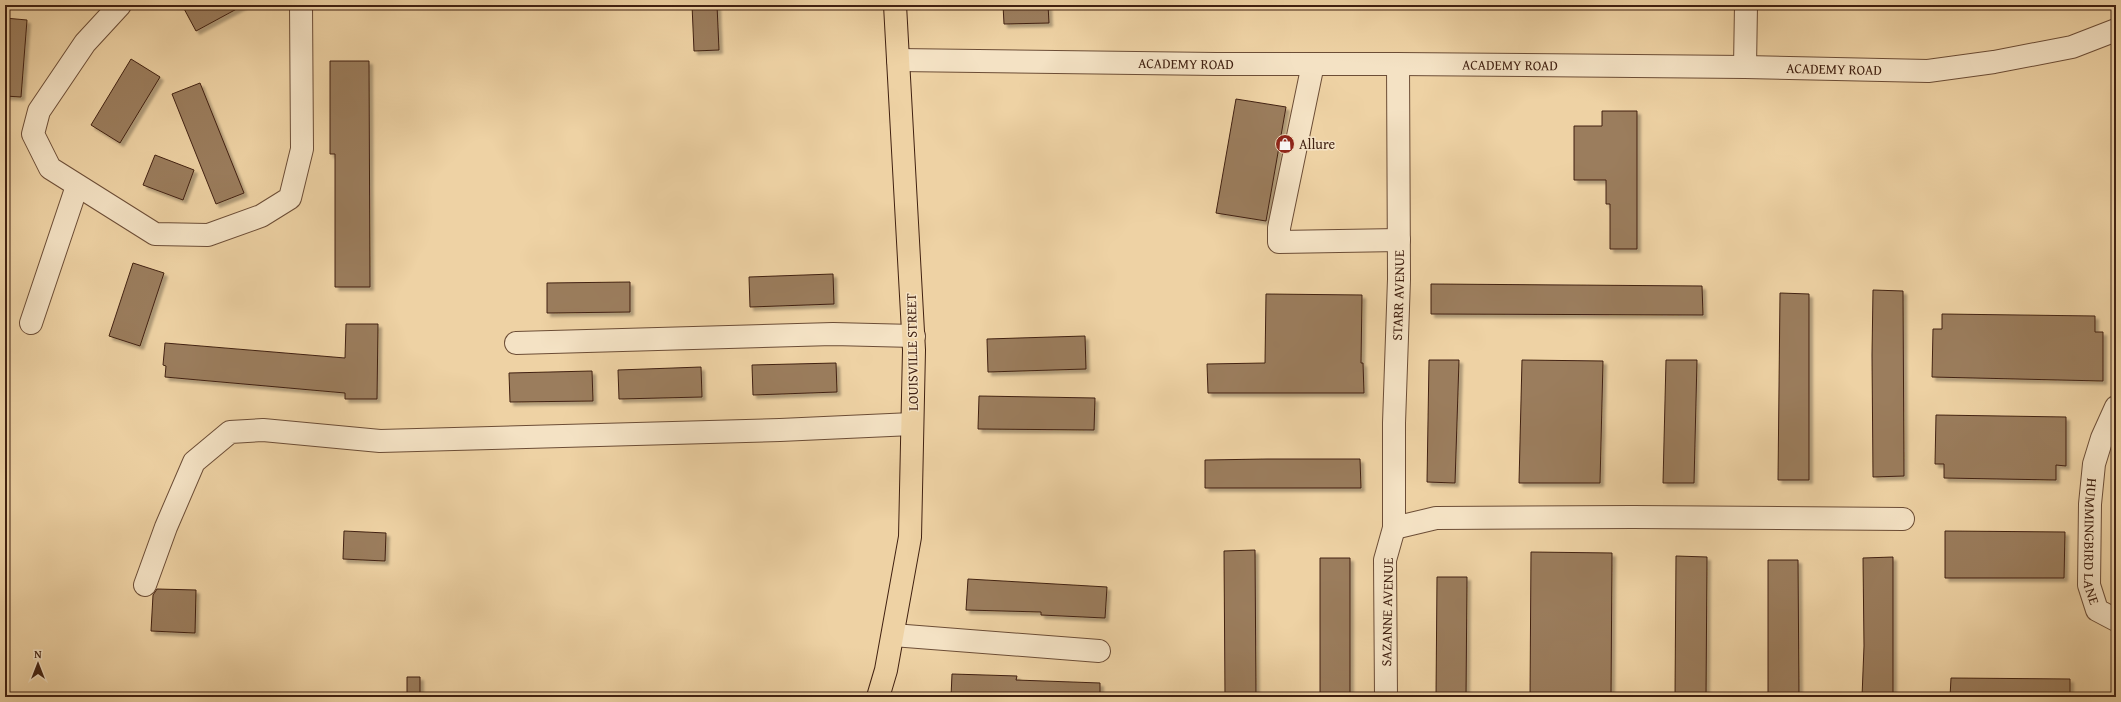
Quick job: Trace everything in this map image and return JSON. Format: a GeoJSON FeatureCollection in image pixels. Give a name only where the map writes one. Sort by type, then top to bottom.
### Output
{"type":"FeatureCollection","features":[{"type":"Feature","properties":{"kind":"main road","name":"LOUISVILLE STREET"},"geometry":{"type":"LineString","coordinates":[[878,697],[886,670],[893,635],[910,537],[914,336],[895,5]]}},
{"type":"Feature","properties":{"kind":"street"},"geometry":{"type":"LineString","coordinates":[[120,5],[85,43],[39,111],[33,134],[50,168],[155,234],[208,235],[261,216],[290,198],[302,149],[301,5]]}},
{"type":"Feature","properties":{"kind":"street"},"geometry":{"type":"LineString","coordinates":[[1745,67],[1746,5]]}},
{"type":"Feature","properties":{"kind":"street","name":"ACADEMY ROAD"},"geometry":{"type":"LineString","coordinates":[[898,60],[1745,67],[1928,71],[1994,62],[2072,47],[2116,30]]}},
{"type":"Feature","properties":{"kind":"street"},"geometry":{"type":"LineString","coordinates":[[1313,64],[1279,228],[1279,242],[1399,240]]}},
{"type":"Feature","properties":{"kind":"street","name":"STARR AVENUE"},"geometry":{"type":"LineString","coordinates":[[1394,528],[1394,423],[1399,240],[1398,64]]}},
{"type":"Feature","properties":{"kind":"street"},"geometry":{"type":"LineString","coordinates":[[31,323],[77,186]]}},
{"type":"Feature","properties":{"kind":"street"},"geometry":{"type":"LineString","coordinates":[[516,342],[832,334],[914,336]]}},
{"type":"Feature","properties":{"kind":"street","name":"HUMMINGBIRD LANE"},"geometry":{"type":"LineString","coordinates":[[2116,407],[2102,438],[2094,464],[2090,504],[2089,585],[2097,610],[2116,620]]}},
{"type":"Feature","properties":{"kind":"street"},"geometry":{"type":"LineString","coordinates":[[145,585],[166,527],[194,462],[230,432],[263,430],[380,442],[780,430],[912,424]]}},
{"type":"Feature","properties":{"kind":"street"},"geometry":{"type":"LineString","coordinates":[[1394,528],[1436,518],[1903,519]]}},
{"type":"Feature","properties":{"kind":"street","name":"SAZANNE AVENUE"},"geometry":{"type":"LineString","coordinates":[[1386,697],[1385,560],[1394,528]]}},
{"type":"Feature","properties":{"kind":"street"},"geometry":{"type":"LineString","coordinates":[[893,635],[1099,651]]}},
{"type":"Feature","properties":{"kind":"building"},"geometry":{"type":"Polygon","coordinates":[[[182,5],[244,5],[196,31],[182,5]]]}},
{"type":"Feature","properties":{"kind":"building"},"geometry":{"type":"Polygon","coordinates":[[[692,5],[717,5],[719,50],[694,51],[692,5]]]}},
{"type":"Feature","properties":{"kind":"building"},"geometry":{"type":"Polygon","coordinates":[[[1003,5],[1048,5],[1049,23],[1004,24],[1003,5]]]}},
{"type":"Feature","properties":{"kind":"building"},"geometry":{"type":"Polygon","coordinates":[[[5,18],[27,20],[21,97],[5,96],[5,18]]]}},
{"type":"Feature","properties":{"kind":"building"},"geometry":{"type":"Polygon","coordinates":[[[131,59],[160,77],[120,143],[91,125],[131,59]]]}},
{"type":"Feature","properties":{"kind":"building"},"geometry":{"type":"Polygon","coordinates":[[[330,61],[369,61],[370,287],[335,287],[335,154],[330,154],[330,61]]]}},
{"type":"Feature","properties":{"kind":"building"},"geometry":{"type":"Polygon","coordinates":[[[200,83],[244,193],[216,204],[172,94],[200,83]]]}},
{"type":"Feature","properties":{"kind":"building"},"geometry":{"type":"Polygon","coordinates":[[[1236,99],[1286,107],[1266,221],[1216,213],[1236,99]]]}},
{"type":"Feature","properties":{"kind":"building"},"geometry":{"type":"Polygon","coordinates":[[[1602,111],[1637,111],[1637,249],[1610,249],[1610,204],[1606,204],[1606,180],[1574,180],[1574,126],[1602,126],[1602,111]]]}},
{"type":"Feature","properties":{"kind":"building"},"geometry":{"type":"Polygon","coordinates":[[[155,155],[194,170],[183,200],[143,185],[155,155]]]}},
{"type":"Feature","properties":{"kind":"building"},"geometry":{"type":"Polygon","coordinates":[[[133,263],[164,273],[140,346],[109,336],[133,263]]]}},
{"type":"Feature","properties":{"kind":"building"},"geometry":{"type":"Polygon","coordinates":[[[833,274],[834,304],[750,307],[749,277],[833,274]]]}},
{"type":"Feature","properties":{"kind":"building"},"geometry":{"type":"Polygon","coordinates":[[[630,282],[630,312],[547,313],[547,283],[630,282]]]}},
{"type":"Feature","properties":{"kind":"building"},"geometry":{"type":"Polygon","coordinates":[[[1431,284],[1702,286],[1703,315],[1431,314],[1431,284]]]}},
{"type":"Feature","properties":{"kind":"building"},"geometry":{"type":"Polygon","coordinates":[[[1873,290],[1903,291],[1904,476],[1873,477],[1873,290]]]}},
{"type":"Feature","properties":{"kind":"building"},"geometry":{"type":"Polygon","coordinates":[[[1780,293],[1809,294],[1809,480],[1778,480],[1780,293]]]}},
{"type":"Feature","properties":{"kind":"building"},"geometry":{"type":"Polygon","coordinates":[[[1266,294],[1362,295],[1361,363],[1363,363],[1364,393],[1208,393],[1207,364],[1265,363],[1266,294]]]}},
{"type":"Feature","properties":{"kind":"building"},"geometry":{"type":"Polygon","coordinates":[[[1942,314],[2095,316],[2095,332],[2103,332],[2103,381],[1932,377],[1933,329],[1942,329],[1942,314]]]}},
{"type":"Feature","properties":{"kind":"building"},"geometry":{"type":"Polygon","coordinates":[[[346,324],[378,324],[377,399],[345,399],[345,393],[165,377],[166,366],[163,365],[165,343],[345,358],[346,324]]]}},
{"type":"Feature","properties":{"kind":"building"},"geometry":{"type":"Polygon","coordinates":[[[1085,336],[1086,369],[988,372],[987,339],[1085,336]]]}},
{"type":"Feature","properties":{"kind":"building"},"geometry":{"type":"Polygon","coordinates":[[[1429,360],[1459,360],[1455,483],[1427,482],[1429,360]]]}},
{"type":"Feature","properties":{"kind":"building"},"geometry":{"type":"Polygon","coordinates":[[[1522,360],[1603,361],[1600,483],[1519,483],[1522,360]]]}},
{"type":"Feature","properties":{"kind":"building"},"geometry":{"type":"Polygon","coordinates":[[[1666,360],[1697,360],[1694,483],[1663,483],[1666,360]]]}},
{"type":"Feature","properties":{"kind":"building"},"geometry":{"type":"Polygon","coordinates":[[[836,363],[837,392],[753,395],[752,365],[836,363]]]}},
{"type":"Feature","properties":{"kind":"building"},"geometry":{"type":"Polygon","coordinates":[[[701,367],[702,397],[619,399],[618,370],[701,367]]]}},
{"type":"Feature","properties":{"kind":"building"},"geometry":{"type":"Polygon","coordinates":[[[592,371],[593,401],[510,402],[509,373],[592,371]]]}},
{"type":"Feature","properties":{"kind":"building"},"geometry":{"type":"Polygon","coordinates":[[[979,396],[1095,398],[1094,430],[978,429],[979,396]]]}},
{"type":"Feature","properties":{"kind":"building"},"geometry":{"type":"Polygon","coordinates":[[[1936,415],[2066,417],[2066,466],[2056,465],[2056,480],[1944,478],[1944,464],[1935,464],[1936,415]]]}},
{"type":"Feature","properties":{"kind":"building"},"geometry":{"type":"Polygon","coordinates":[[[1360,459],[1361,488],[1205,488],[1205,460],[1360,459]]]}},
{"type":"Feature","properties":{"kind":"building"},"geometry":{"type":"Polygon","coordinates":[[[344,531],[386,533],[385,561],[343,559],[344,531]]]}},
{"type":"Feature","properties":{"kind":"building"},"geometry":{"type":"Polygon","coordinates":[[[1945,531],[2065,532],[2064,578],[1945,578],[1945,531]]]}},
{"type":"Feature","properties":{"kind":"building"},"geometry":{"type":"Polygon","coordinates":[[[1255,550],[1256,697],[1225,697],[1224,551],[1255,550]]]}},
{"type":"Feature","properties":{"kind":"building"},"geometry":{"type":"Polygon","coordinates":[[[1531,552],[1612,553],[1611,697],[1530,697],[1531,552]]]}},
{"type":"Feature","properties":{"kind":"building"},"geometry":{"type":"Polygon","coordinates":[[[1676,556],[1707,557],[1706,697],[1675,697],[1676,556]]]}},
{"type":"Feature","properties":{"kind":"building"},"geometry":{"type":"Polygon","coordinates":[[[1893,557],[1893,697],[1862,697],[1864,646],[1863,558],[1893,557]]]}},
{"type":"Feature","properties":{"kind":"building"},"geometry":{"type":"Polygon","coordinates":[[[1320,558],[1350,558],[1350,697],[1320,697],[1320,558]]]}},
{"type":"Feature","properties":{"kind":"building"},"geometry":{"type":"Polygon","coordinates":[[[1768,560],[1798,560],[1799,697],[1768,697],[1768,560]]]}},
{"type":"Feature","properties":{"kind":"building"},"geometry":{"type":"Polygon","coordinates":[[[1437,577],[1467,577],[1466,697],[1436,697],[1437,577]]]}},
{"type":"Feature","properties":{"kind":"building"},"geometry":{"type":"Polygon","coordinates":[[[968,579],[1107,587],[1105,618],[1041,615],[1041,612],[966,610],[968,579]]]}},
{"type":"Feature","properties":{"kind":"building"},"geometry":{"type":"Polygon","coordinates":[[[157,589],[196,590],[195,633],[151,631],[153,595],[157,589]]]}},
{"type":"Feature","properties":{"kind":"building"},"geometry":{"type":"Polygon","coordinates":[[[952,674],[1017,676],[1016,680],[1100,683],[1100,697],[951,697],[952,674]]]}},
{"type":"Feature","properties":{"kind":"building"},"geometry":{"type":"Polygon","coordinates":[[[407,677],[420,677],[420,697],[407,697],[407,677]]]}},
{"type":"Feature","properties":{"kind":"building"},"geometry":{"type":"Polygon","coordinates":[[[1951,678],[2070,679],[2070,697],[1950,697],[1951,678]]]}},
{"type":"Feature","properties":{"kind":"place","name":"Allure"},"geometry":{"type":"Point","coordinates":[1285,144]}}]}
